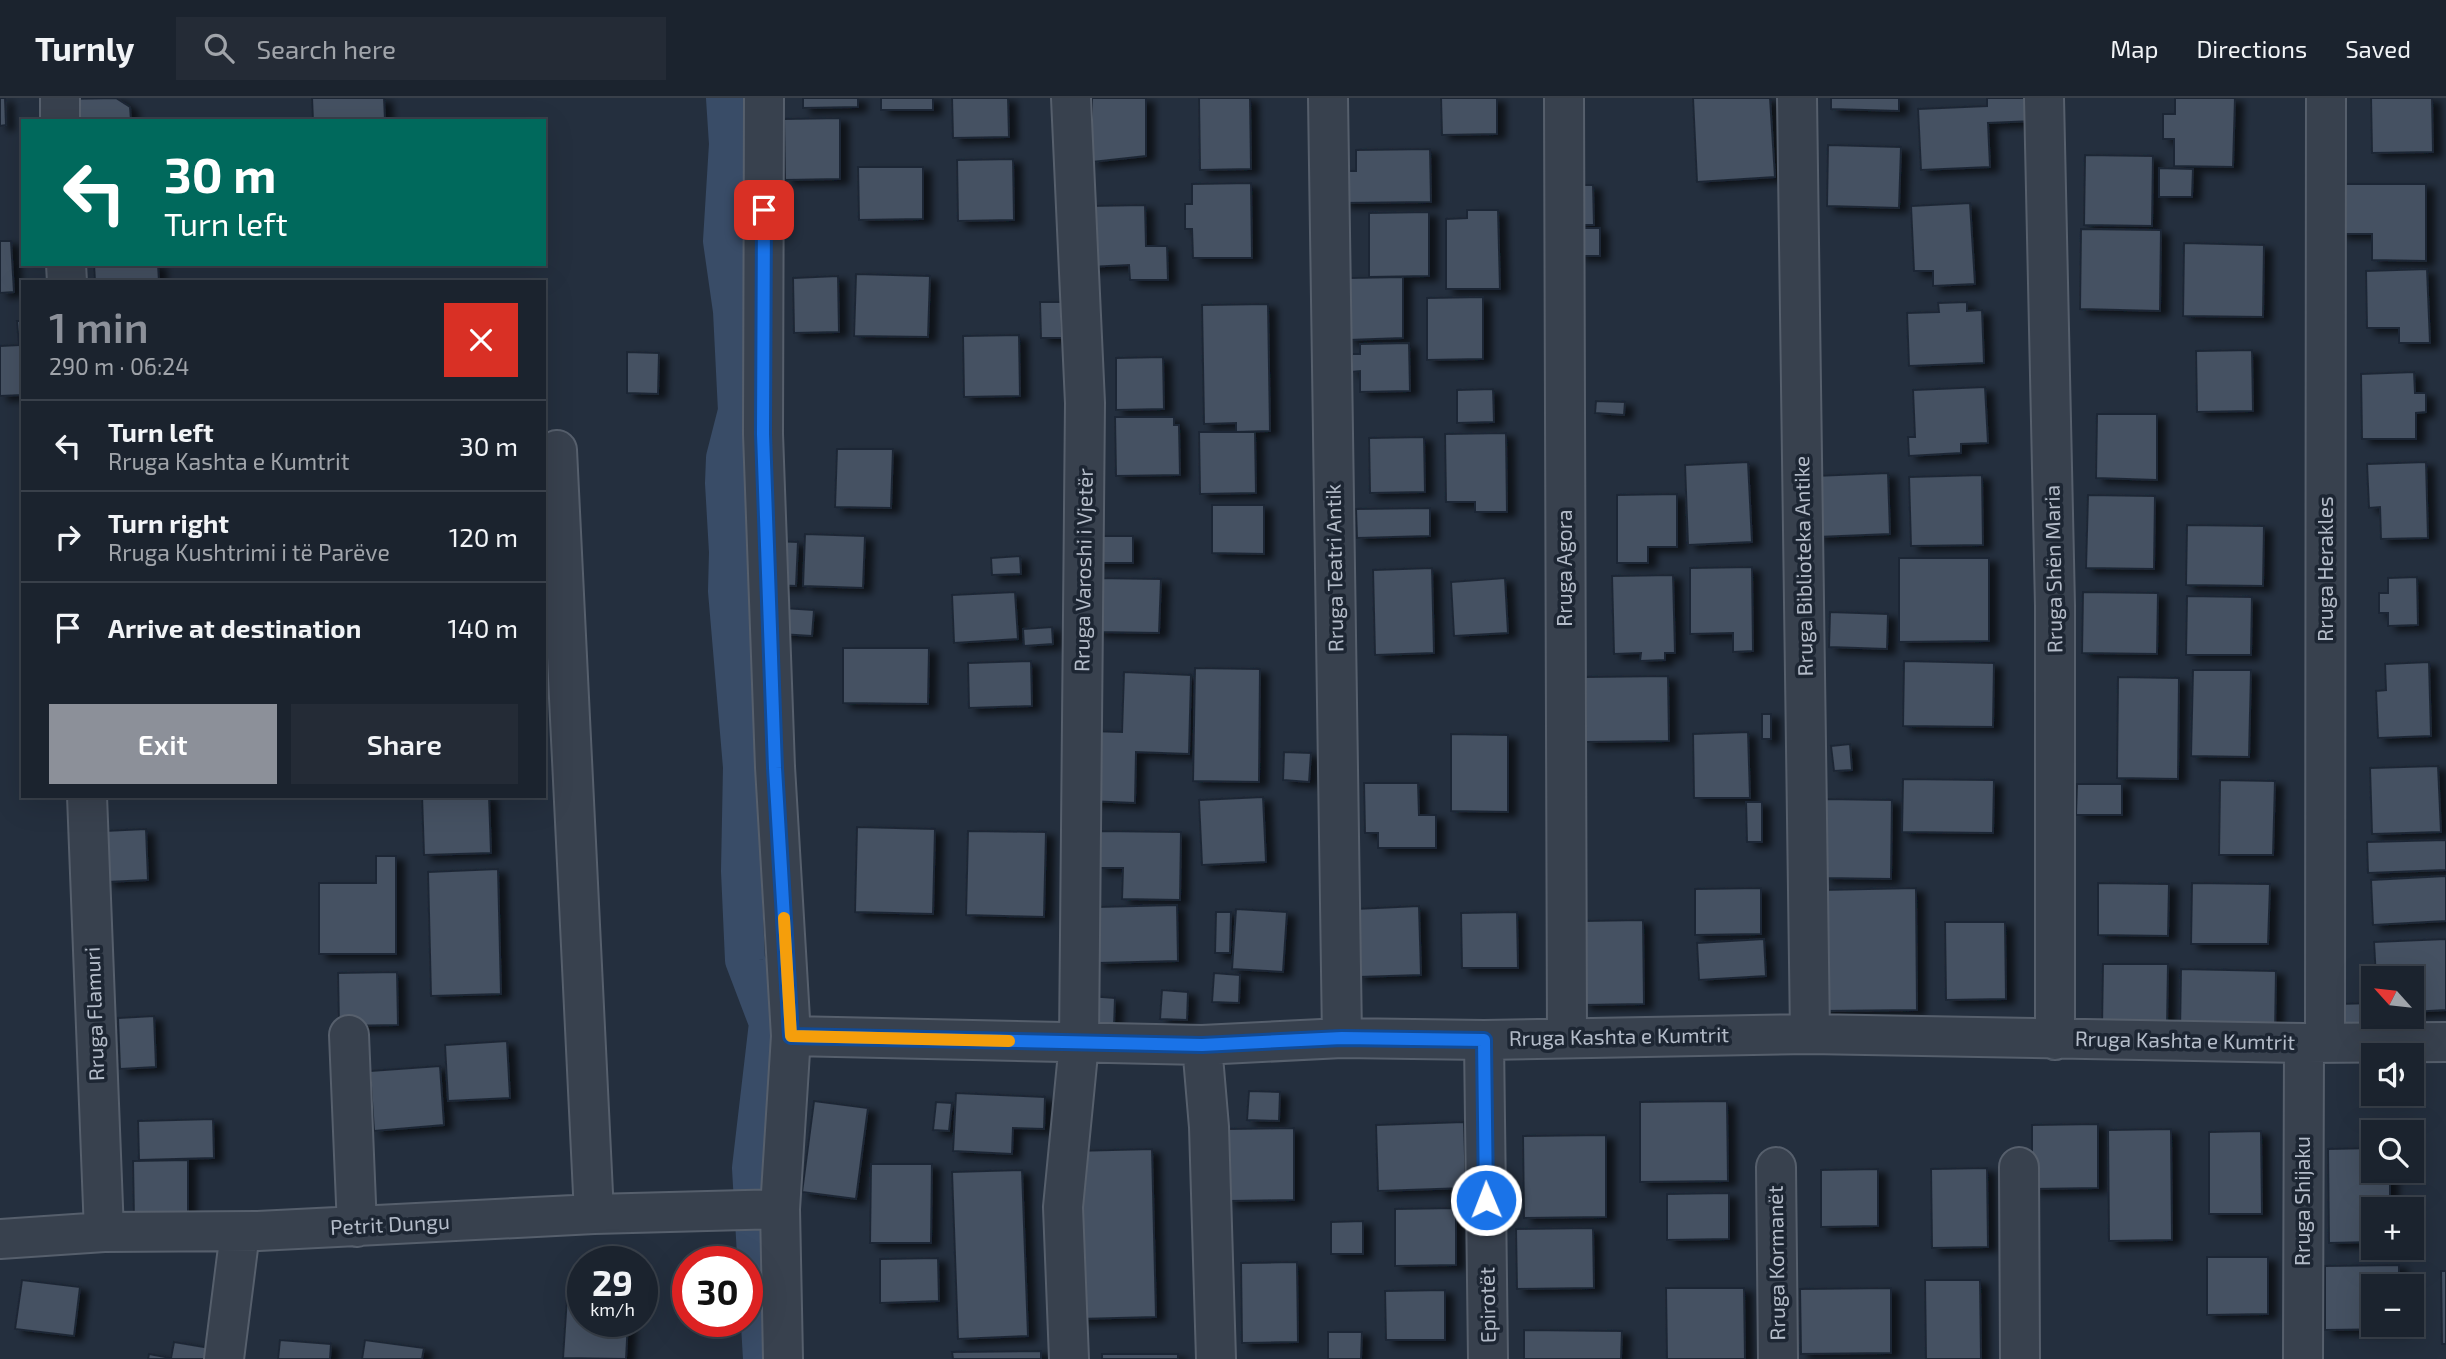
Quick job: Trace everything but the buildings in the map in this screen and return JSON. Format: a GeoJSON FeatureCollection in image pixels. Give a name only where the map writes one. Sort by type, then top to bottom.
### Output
{"type":"FeatureCollection","features":[{"type":"Feature","properties":{"kind":"street"},"geometry":{"type":"LineString","coordinates":[[60,98],[61,119]]}},
{"type":"Feature","properties":{"kind":"street"},"geometry":{"type":"LineString","coordinates":[[764,98],[763,434],[775,768],[791,1036],[771,1208],[783,1359]]}},
{"type":"Feature","properties":{"kind":"street","name":"Rruga Varoshi i Vjetër"},"geometry":{"type":"LineString","coordinates":[[1069,1359],[1063,1207],[1079,1043],[1085,403],[1071,98]]}},
{"type":"Feature","properties":{"kind":"street","name":"Rruga Teatri Antik"},"geometry":{"type":"LineString","coordinates":[[1328,98],[1342,1038]]}},
{"type":"Feature","properties":{"kind":"street","name":"Rruga Agora"},"geometry":{"type":"LineString","coordinates":[[1564,98],[1567,1037]]}},
{"type":"Feature","properties":{"kind":"street","name":"Rruga Biblioteka Antike"},"geometry":{"type":"LineString","coordinates":[[1797,98],[1810,1034]]}},
{"type":"Feature","properties":{"kind":"street","name":"Rruga Shën Maria"},"geometry":{"type":"LineString","coordinates":[[2044,98],[2055,606],[2054,1040]]}},
{"type":"Feature","properties":{"kind":"street","name":"Rruga Herakles"},"geometry":{"type":"LineString","coordinates":[[2314,1042],[2326,98]]}},
{"type":"Feature","properties":{"kind":"street"},"geometry":{"type":"LineString","coordinates":[[557,450],[594,1214]]}},
{"type":"Feature","properties":{"kind":"street","name":"Rruga Flamuri"},"geometry":{"type":"LineString","coordinates":[[87,798],[104,1232]]}},
{"type":"Feature","properties":{"kind":"street","name":"Rruga Kashta e Kumtrit"},"geometry":{"type":"LineString","coordinates":[[791,1036],[1202,1045],[1342,1038],[1484,1040],[1810,1034],[2054,1040],[2446,1042]]}},
{"type":"Feature","properties":{"kind":"street"},"geometry":{"type":"LineString","coordinates":[[349,1035],[357,1227]]}},
{"type":"Feature","properties":{"kind":"street","name":"Epirotët"},"geometry":{"type":"LineString","coordinates":[[1484,1040],[1489,1359]]}},
{"type":"Feature","properties":{"kind":"street","name":"Rruga Shijaku"},"geometry":{"type":"LineString","coordinates":[[2302,1359],[2314,1042]]}},
{"type":"Feature","properties":{"kind":"street"},"geometry":{"type":"LineString","coordinates":[[1202,1045],[1209,1127],[1216,1359]]}},
{"type":"Feature","properties":{"kind":"street","name":"Rruga Kormanët"},"geometry":{"type":"LineString","coordinates":[[1776,1167],[1778,1359]]}},
{"type":"Feature","properties":{"kind":"street"},"geometry":{"type":"LineString","coordinates":[[2019,1167],[2021,1359]]}},
{"type":"Feature","properties":{"kind":"street","name":"Petrit Dungu"},"geometry":{"type":"LineString","coordinates":[[0,1239],[104,1232],[240,1232],[771,1208]]}},
{"type":"Feature","properties":{"kind":"street"},"geometry":{"type":"LineString","coordinates":[[225,1359],[240,1232]]}},
{"type":"Feature","properties":{"kind":"waterway"},"geometry":{"type":"LineString","coordinates":[[726,98],[729,144],[723,241],[733,311],[738,411],[726,458],[725,483],[728,591],[743,767],[741,871],[745,960],[769,1023],[752,1168],[763,1359]]}},
{"type":"Feature","properties":{"kind":"slow traffic"},"geometry":{"type":"LineString","coordinates":[[784,918],[791,1036],[1009,1041]]}},
{"type":"Feature","properties":{"kind":"route"},"geometry":{"type":"LineString","coordinates":[[764,210],[763,434],[775,768],[791,1036],[1202,1045],[1342,1038],[1484,1040],[1486,1200]]}}]}
